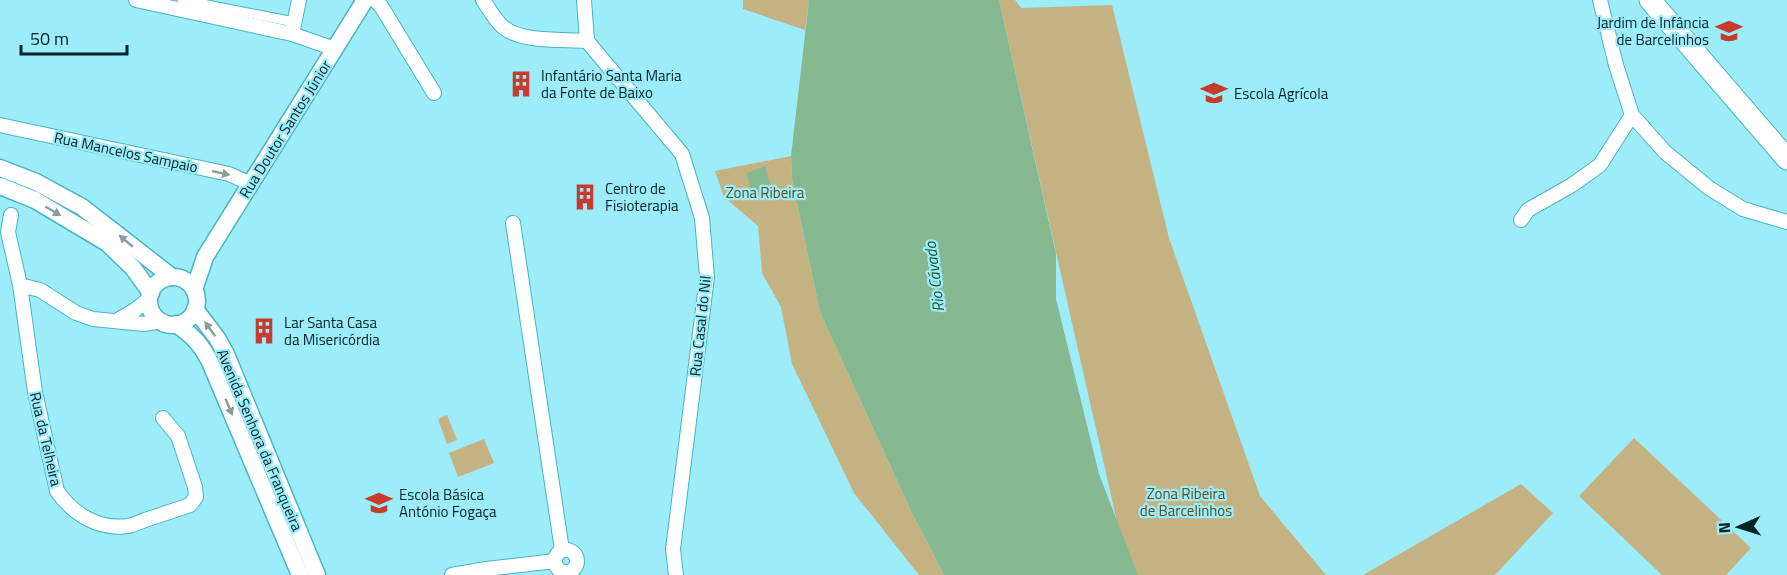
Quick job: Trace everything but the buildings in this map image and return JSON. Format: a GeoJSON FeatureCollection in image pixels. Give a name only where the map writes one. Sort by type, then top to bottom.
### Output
{"type":"FeatureCollection","features":[{"type":"Feature","properties":{"kind":"main road"},"geometry":{"type":"LineString","coordinates":[[1650,0],[1787,159]]}},
{"type":"Feature","properties":{"kind":"street"},"geometry":{"type":"LineString","coordinates":[[136,0],[293,28]]}},
{"type":"Feature","properties":{"kind":"street"},"geometry":{"type":"LineString","coordinates":[[182,0],[293,28],[335,49]]}},
{"type":"Feature","properties":{"kind":"street"},"geometry":{"type":"LineString","coordinates":[[293,28],[298,0]]}},
{"type":"Feature","properties":{"kind":"street","name":"Rua Doutor Santos Júnior"},"geometry":{"type":"LineString","coordinates":[[195,290],[205,257],[366,0]]}},
{"type":"Feature","properties":{"kind":"street"},"geometry":{"type":"LineString","coordinates":[[375,0],[381,6],[434,93]]}},
{"type":"Feature","properties":{"kind":"street"},"geometry":{"type":"LineString","coordinates":[[483,0],[492,15],[504,28],[521,37],[587,41],[584,0]]}},
{"type":"Feature","properties":{"kind":"street"},"geometry":{"type":"LineString","coordinates":[[1600,0],[1616,65],[1632,115],[1665,152],[1709,188],[1743,209],[1787,222]]}},
{"type":"Feature","properties":{"kind":"street","name":"Rua Casal do Nil"},"geometry":{"type":"LineString","coordinates":[[587,41],[682,154],[702,218],[707,277],[673,549],[676,575]]}},
{"type":"Feature","properties":{"kind":"street"},"geometry":{"type":"LineString","coordinates":[[1521,220],[1528,210],[1572,185],[1600,165],[1632,115]]}},
{"type":"Feature","properties":{"kind":"street","name":"Rua Mancelos Sampaio"},"geometry":{"type":"LineString","coordinates":[[0,125],[229,174],[251,184]]}},
{"type":"Feature","properties":{"kind":"street"},"geometry":{"type":"LineString","coordinates":[[0,168],[36,182],[82,207],[174,277],[187,281],[195,290],[197,299],[195,309],[188,319],[169,323],[144,324],[93,319],[76,313],[40,290],[20,285]]}},
{"type":"Feature","properties":{"kind":"street"},"geometry":{"type":"LineString","coordinates":[[0,186],[35,200],[107,243],[134,268],[150,296],[152,311],[157,318],[169,323]]}},
{"type":"Feature","properties":{"kind":"street","name":"Rua da Telheira"},"geometry":{"type":"LineString","coordinates":[[11,215],[9,232],[20,285],[35,392],[57,491],[63,500],[75,512],[92,522],[108,526],[128,526],[190,505],[196,497],[195,488],[177,436],[163,418]]}},
{"type":"Feature","properties":{"kind":"street"},"geometry":{"type":"LineString","coordinates":[[452,575],[559,556],[513,223]]}},
{"type":"Feature","properties":{"kind":"street","name":"Rua Doutor Santos Júnior"},"geometry":{"type":"LineString","coordinates":[[174,277],[205,257]]}},
{"type":"Feature","properties":{"kind":"street"},"geometry":{"type":"LineString","coordinates":[[118,320],[135,310],[150,296],[159,282],[174,277]]}},
{"type":"Feature","properties":{"kind":"street","name":"Avenida Senhora da Franqueira"},"geometry":{"type":"LineString","coordinates":[[195,309],[217,338],[225,354],[317,575]]}},
{"type":"Feature","properties":{"kind":"street","name":"Avenida Senhora da Franqueira"},"geometry":{"type":"LineString","coordinates":[[169,323],[193,335],[203,348],[300,575]]}},
{"type":"Feature","properties":{"kind":"green space"},"geometry":{"type":"Polygon","coordinates":[[[743,0],[809,0],[805,30],[743,9],[743,0]]]}},
{"type":"Feature","properties":{"kind":"green space","name":"Zona Ribeira de Barcelinhos"},"geometry":{"type":"Polygon","coordinates":[[[999,0],[1015,0],[1021,8],[1112,5],[1169,238],[1260,496],[1326,575],[1129,575],[999,0]]]}},
{"type":"Feature","properties":{"kind":"green space","name":"Zona Ribeira"},"geometry":{"type":"Polygon","coordinates":[[[791,156],[792,179],[820,312],[911,511],[944,575],[919,575],[854,493],[792,364],[781,307],[762,273],[758,226],[724,197],[715,171],[791,156]]]}},
{"type":"Feature","properties":{"kind":"green space"},"geometry":{"type":"Polygon","coordinates":[[[447,415],[457,440],[447,444],[438,419],[447,415]]]}},
{"type":"Feature","properties":{"kind":"green space"},"geometry":{"type":"Polygon","coordinates":[[[1634,438],[1751,548],[1726,575],[1662,575],[1579,496],[1634,438]]]}},
{"type":"Feature","properties":{"kind":"green space"},"geometry":{"type":"Polygon","coordinates":[[[484,439],[494,463],[458,477],[449,453],[484,439]]]}},
{"type":"Feature","properties":{"kind":"green space"},"geometry":{"type":"Polygon","coordinates":[[[1521,484],[1553,513],[1495,575],[1363,575],[1521,484]]]}},
{"type":"Feature","properties":{"kind":"water","name":"Rio Cávado"},"geometry":{"type":"Polygon","coordinates":[[[809,0],[999,0],[1056,254],[1056,299],[1099,474],[1138,575],[944,575],[911,511],[820,312],[792,179],[791,156],[809,0]]]}},
{"type":"Feature","properties":{"kind":"water"},"geometry":{"type":"Polygon","coordinates":[[[765,166],[774,197],[752,199],[747,173],[765,166]]]}},
{"type":"Feature","properties":{"kind":"place","name":"Jardim de Infância de Barcelinhos"},"geometry":{"type":"Point","coordinates":[1729,31]}},
{"type":"Feature","properties":{"kind":"place","name":"Infantário Santa Maria da Fonte de Baixo"},"geometry":{"type":"Point","coordinates":[521,84]}},
{"type":"Feature","properties":{"kind":"place","name":"Escola Agrícola"},"geometry":{"type":"Point","coordinates":[1214,93]}},
{"type":"Feature","properties":{"kind":"place","name":"Centro de Fisioterapia"},"geometry":{"type":"Point","coordinates":[585,197]}},
{"type":"Feature","properties":{"kind":"place","name":"Lar Santa Casa da Misericórdia"},"geometry":{"type":"Point","coordinates":[264,331]}},
{"type":"Feature","properties":{"kind":"place","name":"Escola Básica António Fogaça"},"geometry":{"type":"Point","coordinates":[379,503]}}]}
